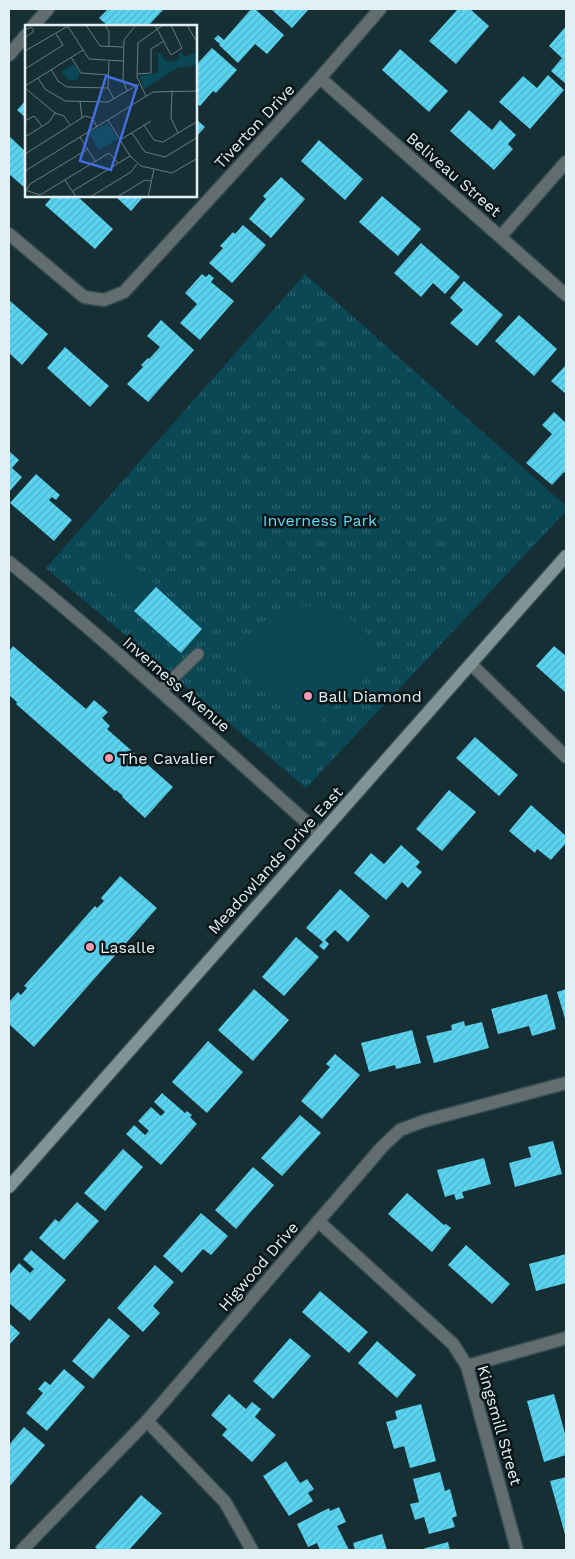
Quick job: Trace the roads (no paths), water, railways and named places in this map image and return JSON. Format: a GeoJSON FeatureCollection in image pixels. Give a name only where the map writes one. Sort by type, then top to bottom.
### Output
{"type":"FeatureCollection","features":[{"type":"Feature","properties":{"kind":"main road","name":"Meadowlands Drive East"},"geometry":{"type":"LineString","coordinates":[[9,1187],[566,556]]}},
{"type":"Feature","properties":{"kind":"street"},"geometry":{"type":"LineString","coordinates":[[34,25],[48,9]]}},
{"type":"Feature","properties":{"kind":"street","name":"Tiverton Drive"},"geometry":{"type":"LineString","coordinates":[[9,234],[84,297],[104,300],[124,292],[320,78],[380,9]]}},
{"type":"Feature","properties":{"kind":"street"},"geometry":{"type":"LineString","coordinates":[[9,55],[25,36]]}},
{"type":"Feature","properties":{"kind":"street","name":"Beliveau Street"},"geometry":{"type":"LineString","coordinates":[[320,78],[566,295]]}},
{"type":"Feature","properties":{"kind":"street"},"geometry":{"type":"LineString","coordinates":[[501,236],[566,162]]}},
{"type":"Feature","properties":{"kind":"street","name":"Inverness Avenue"},"geometry":{"type":"LineString","coordinates":[[9,562],[160,691],[320,834]]}},
{"type":"Feature","properties":{"kind":"street"},"geometry":{"type":"LineString","coordinates":[[471,664],[566,757]]}},
{"type":"Feature","properties":{"kind":"street","name":"Higwood Drive"},"geometry":{"type":"LineString","coordinates":[[22,1550],[147,1421],[382,1146],[400,1130],[424,1121],[566,1083]]}},
{"type":"Feature","properties":{"kind":"street","name":"Kingsmill Street"},"geometry":{"type":"LineString","coordinates":[[318,1221],[453,1344],[467,1366],[517,1550]]}},
{"type":"Feature","properties":{"kind":"street"},"geometry":{"type":"LineString","coordinates":[[467,1366],[566,1338]]}},
{"type":"Feature","properties":{"kind":"street"},"geometry":{"type":"LineString","coordinates":[[147,1421],[224,1502],[252,1550]]}},
{"type":"Feature","properties":{"kind":"lane"},"geometry":{"type":"LineString","coordinates":[[160,691],[198,654]]}},
{"type":"Feature","properties":{"kind":"place","name":"Ball Diamond"},"geometry":{"type":"Point","coordinates":[308,696]}},
{"type":"Feature","properties":{"kind":"place","name":"The Cavalier"},"geometry":{"type":"Point","coordinates":[109,758]}},
{"type":"Feature","properties":{"kind":"place","name":"Lasalle"},"geometry":{"type":"Point","coordinates":[90,947]}},
{"type":"Feature","properties":{"kind":"park label","name":"Inverness Park"},"geometry":{"type":"Point","coordinates":[320,520]}}]}
